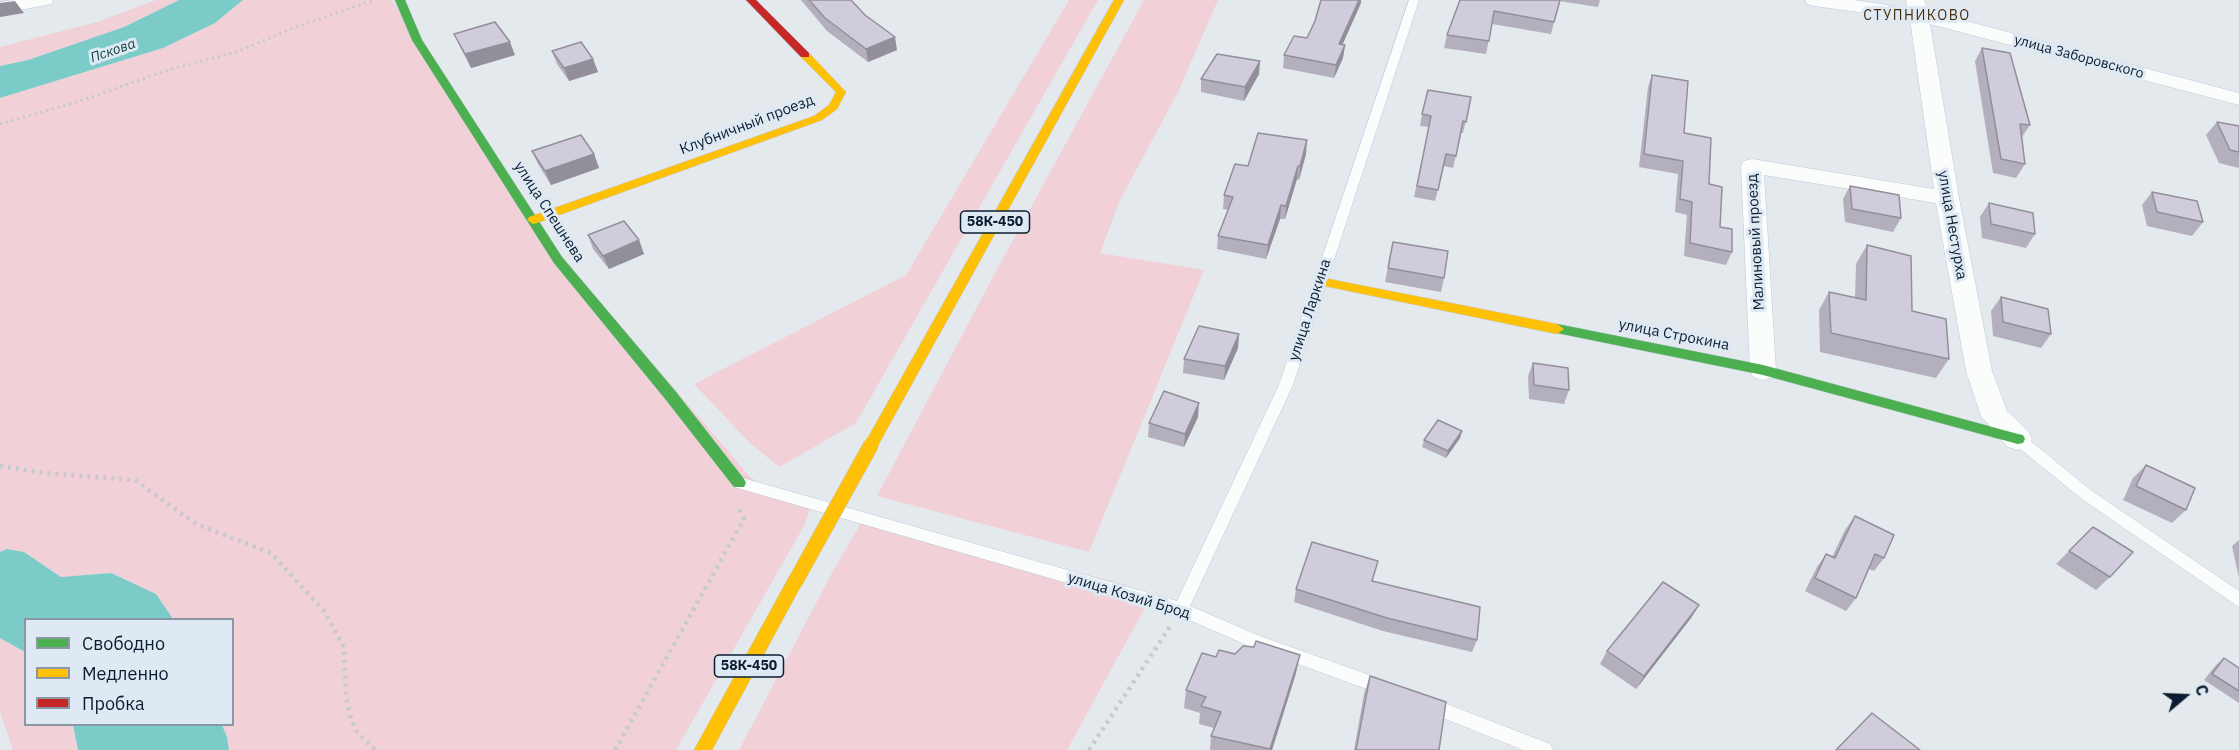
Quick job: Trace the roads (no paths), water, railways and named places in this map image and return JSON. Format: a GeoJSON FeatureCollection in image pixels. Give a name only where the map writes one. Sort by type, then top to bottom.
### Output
{"type":"FeatureCollection","features":[{"type":"Feature","properties":{"kind":"main road","name":"улица Спешнева"},"geometry":{"type":"LineString","coordinates":[[400,0],[417,40],[558,260],[671,396],[739,483]]}},
{"type":"Feature","properties":{"kind":"main road","name":"Клубничный проезд"},"geometry":{"type":"LineString","coordinates":[[533,220],[818,118],[833,107],[842,92],[751,0]]}},
{"type":"Feature","properties":{"kind":"main road","name":"58К-450"},"geometry":{"type":"LineString","coordinates":[[703,750],[1119,0]]}},
{"type":"Feature","properties":{"kind":"main road","name":"улица Строкина"},"geometry":{"type":"LineString","coordinates":[[1319,281],[1763,370],[2018,439]]}},
{"type":"Feature","properties":{"kind":"street"},"geometry":{"type":"LineString","coordinates":[[0,8],[44,0]]}},
{"type":"Feature","properties":{"kind":"street","name":"улица Заборовского"},"geometry":{"type":"LineString","coordinates":[[1814,0],[1917,7],[2239,99]]}},
{"type":"Feature","properties":{"kind":"street","name":"улица Нестурха"},"geometry":{"type":"LineString","coordinates":[[1917,7],[1947,198],[1979,371],[1995,416],[2018,439]]}},
{"type":"Feature","properties":{"kind":"street","name":"Малиновый проезд"},"geometry":{"type":"LineString","coordinates":[[1763,370],[1752,166],[1947,198]]}},
{"type":"Feature","properties":{"kind":"lane","name":"улица Ларкина"},"geometry":{"type":"LineString","coordinates":[[1181,609],[1286,386],[1414,0]]}},
{"type":"Feature","properties":{"kind":"lane"},"geometry":{"type":"LineString","coordinates":[[2018,439],[2087,495],[2239,600]]}},
{"type":"Feature","properties":{"kind":"lane","name":"улица Козий Брод"},"geometry":{"type":"LineString","coordinates":[[739,483],[1181,609],[1255,641],[1393,691]]}},
{"type":"Feature","properties":{"kind":"lane"},"geometry":{"type":"LineString","coordinates":[[1415,699],[1544,750]]}},
{"type":"Feature","properties":{"kind":"water","name":"Пскова"},"geometry":{"type":"Polygon","coordinates":[[[179,0],[243,0],[215,23],[163,48],[0,98],[0,66],[28,60],[124,27],[179,0]]]}},
{"type":"Feature","properties":{"kind":"water"},"geometry":{"type":"Polygon","coordinates":[[[7,549],[24,552],[61,577],[111,573],[156,594],[172,618],[24,618],[24,651],[0,638],[0,552],[7,549]]]}},
{"type":"Feature","properties":{"kind":"water"},"geometry":{"type":"Polygon","coordinates":[[[73,726],[222,726],[229,750],[78,750],[73,726]]]}},
{"type":"Feature","properties":{"kind":"district","name":"СТУПНИКОВО"},"geometry":{"type":"Point","coordinates":[1917,16]}}]}
